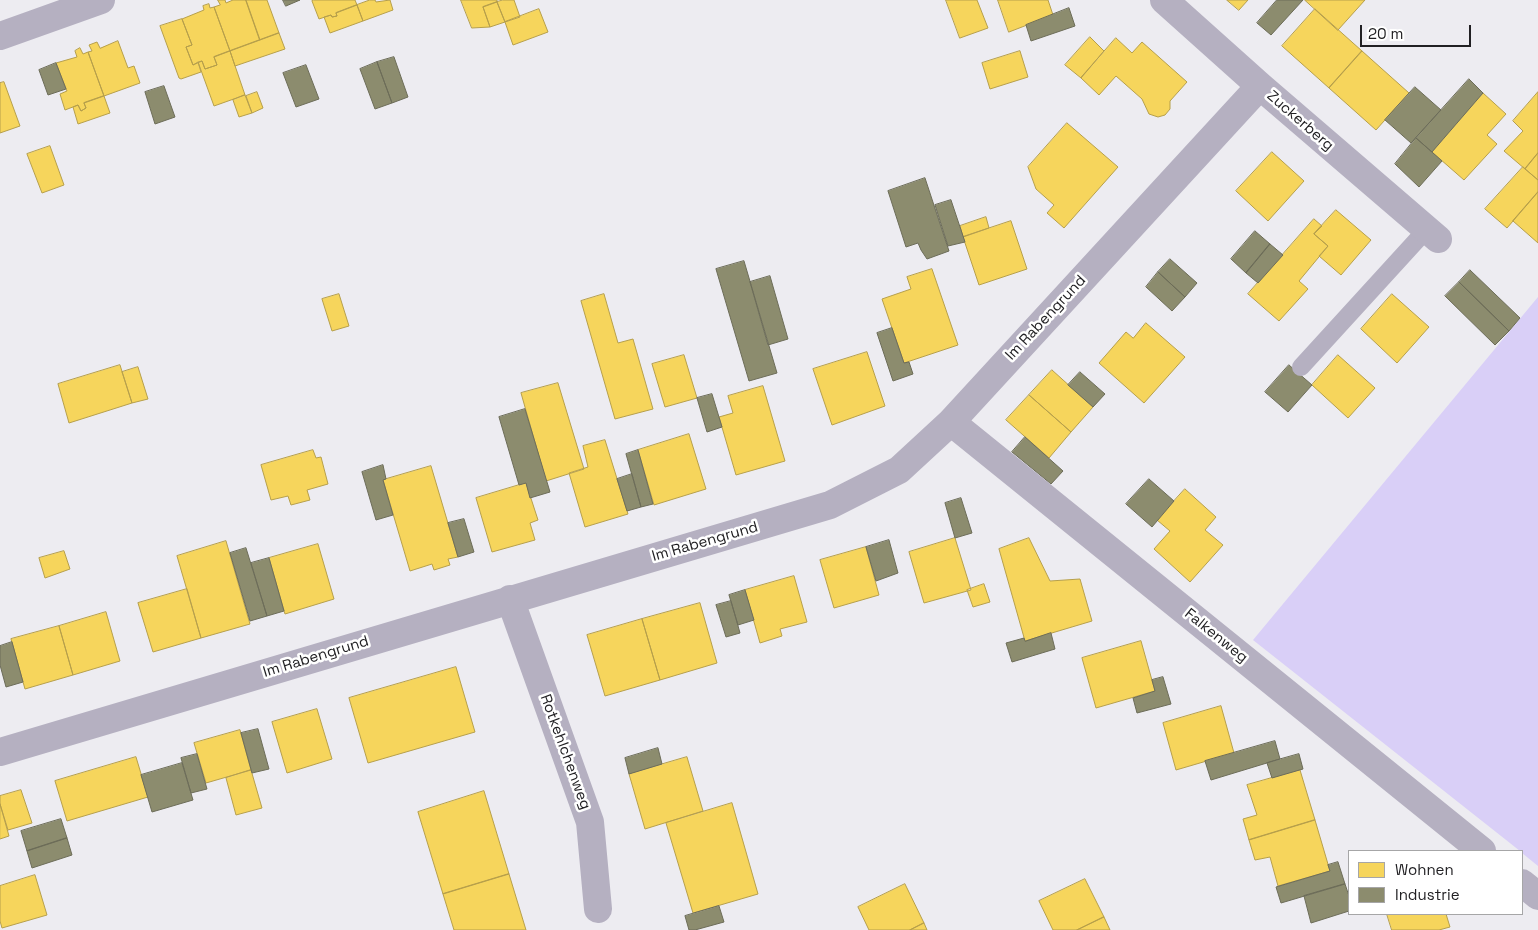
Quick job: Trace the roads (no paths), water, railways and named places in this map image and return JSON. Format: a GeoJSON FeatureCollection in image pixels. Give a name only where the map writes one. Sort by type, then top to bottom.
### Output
{"type":"FeatureCollection","features":[{"type":"Feature","properties":{"kind":"street"},"geometry":{"type":"LineString","coordinates":[[0,36],[101,0]]}},
{"type":"Feature","properties":{"kind":"street","name":"Zuckerberg"},"geometry":{"type":"LineString","coordinates":[[1164,0],[1260,86],[1432,234]]}},
{"type":"Feature","properties":{"kind":"street","name":"Im Rabengrund"},"geometry":{"type":"LineString","coordinates":[[0,752],[830,505],[900,470],[951,422],[1260,86]]}},
{"type":"Feature","properties":{"kind":"street","name":"Falkenweg"},"geometry":{"type":"LineString","coordinates":[[951,422],[1481,850]]}},
{"type":"Feature","properties":{"kind":"street","name":"Rotkehlchenweg"},"geometry":{"type":"LineString","coordinates":[[510,599],[590,822],[598,909]]}},
{"type":"Feature","properties":{"kind":"street"},"geometry":{"type":"LineString","coordinates":[[1523,884],[1538,896]]}},
{"type":"Feature","properties":{"kind":"lane"},"geometry":{"type":"LineString","coordinates":[[1301,367],[1432,234]]}}]}
